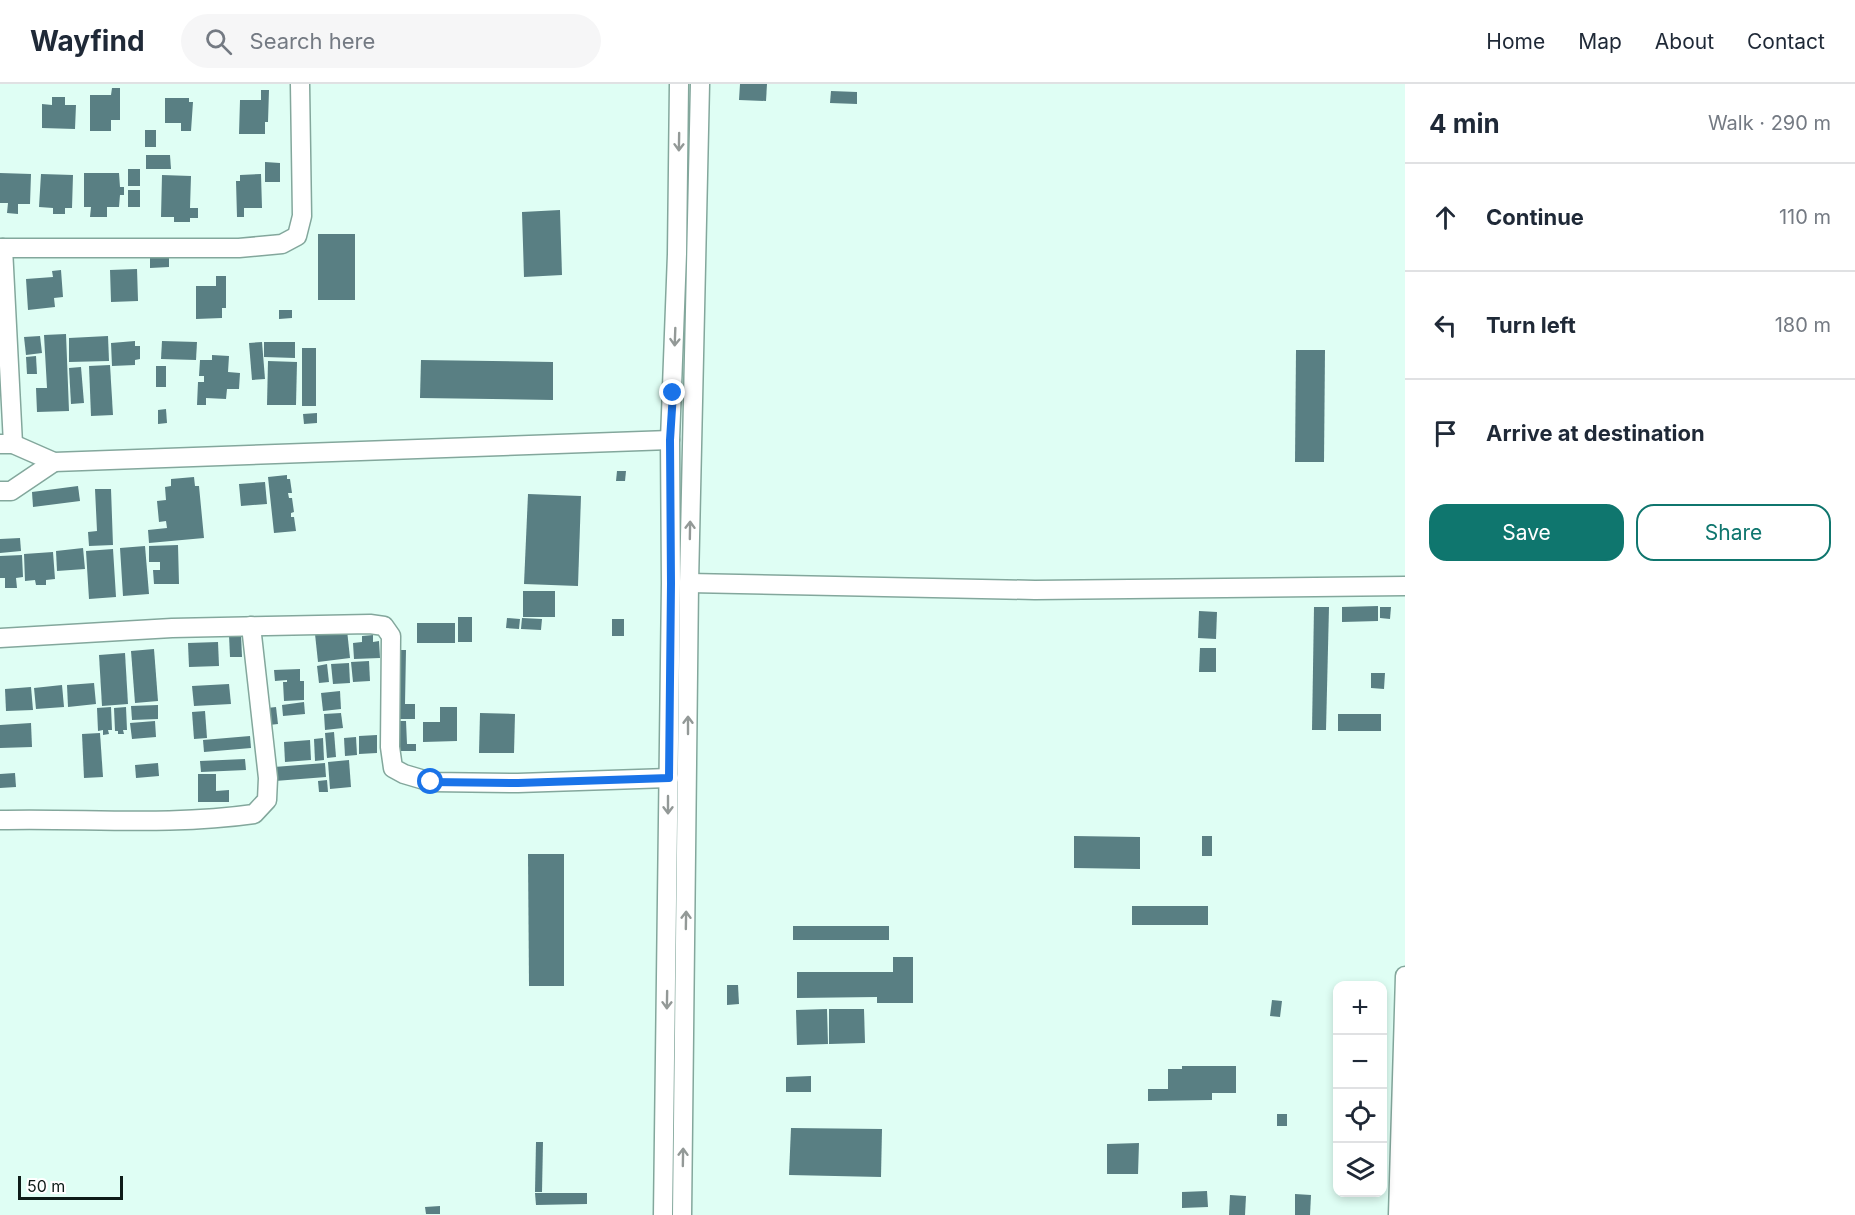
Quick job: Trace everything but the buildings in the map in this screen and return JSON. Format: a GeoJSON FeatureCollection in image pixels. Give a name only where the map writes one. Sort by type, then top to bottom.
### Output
{"type":"FeatureCollection","features":[{"type":"Feature","properties":{"kind":"street"},"geometry":{"type":"LineString","coordinates":[[300,84],[302,216],[297,236],[282,244],[239,248],[2,248],[6,444],[54,462],[670,440]]}},
{"type":"Feature","properties":{"kind":"street"},"geometry":{"type":"LineString","coordinates":[[663,1215],[671,583],[670,440],[677,255],[680,84]]}},
{"type":"Feature","properties":{"kind":"street"},"geometry":{"type":"LineString","coordinates":[[682,1215],[689,583],[700,84]]}},
{"type":"Feature","properties":{"kind":"street"},"geometry":{"type":"LineString","coordinates":[[0,491],[11,491],[54,462]]}},
{"type":"Feature","properties":{"kind":"street"},"geometry":{"type":"LineString","coordinates":[[689,583],[1035,590],[1405,586]]}},
{"type":"Feature","properties":{"kind":"street"},"geometry":{"type":"LineString","coordinates":[[0,638],[251,626],[370,624],[384,626],[391,636],[390,747],[393,768],[404,774],[431,782],[485,783],[669,778]]}},
{"type":"Feature","properties":{"kind":"street"},"geometry":{"type":"LineString","coordinates":[[0,820],[138,820],[232,817],[254,814],[267,800],[268,778],[251,626]]}},
{"type":"Feature","properties":{"kind":"street"},"geometry":{"type":"LineString","coordinates":[[1398,1215],[1405,976]]}},
{"type":"Feature","properties":{"kind":"route"},"geometry":{"type":"LineString","coordinates":[[431,782],[518,783],[669,778],[670,440],[673,393]]}}]}
